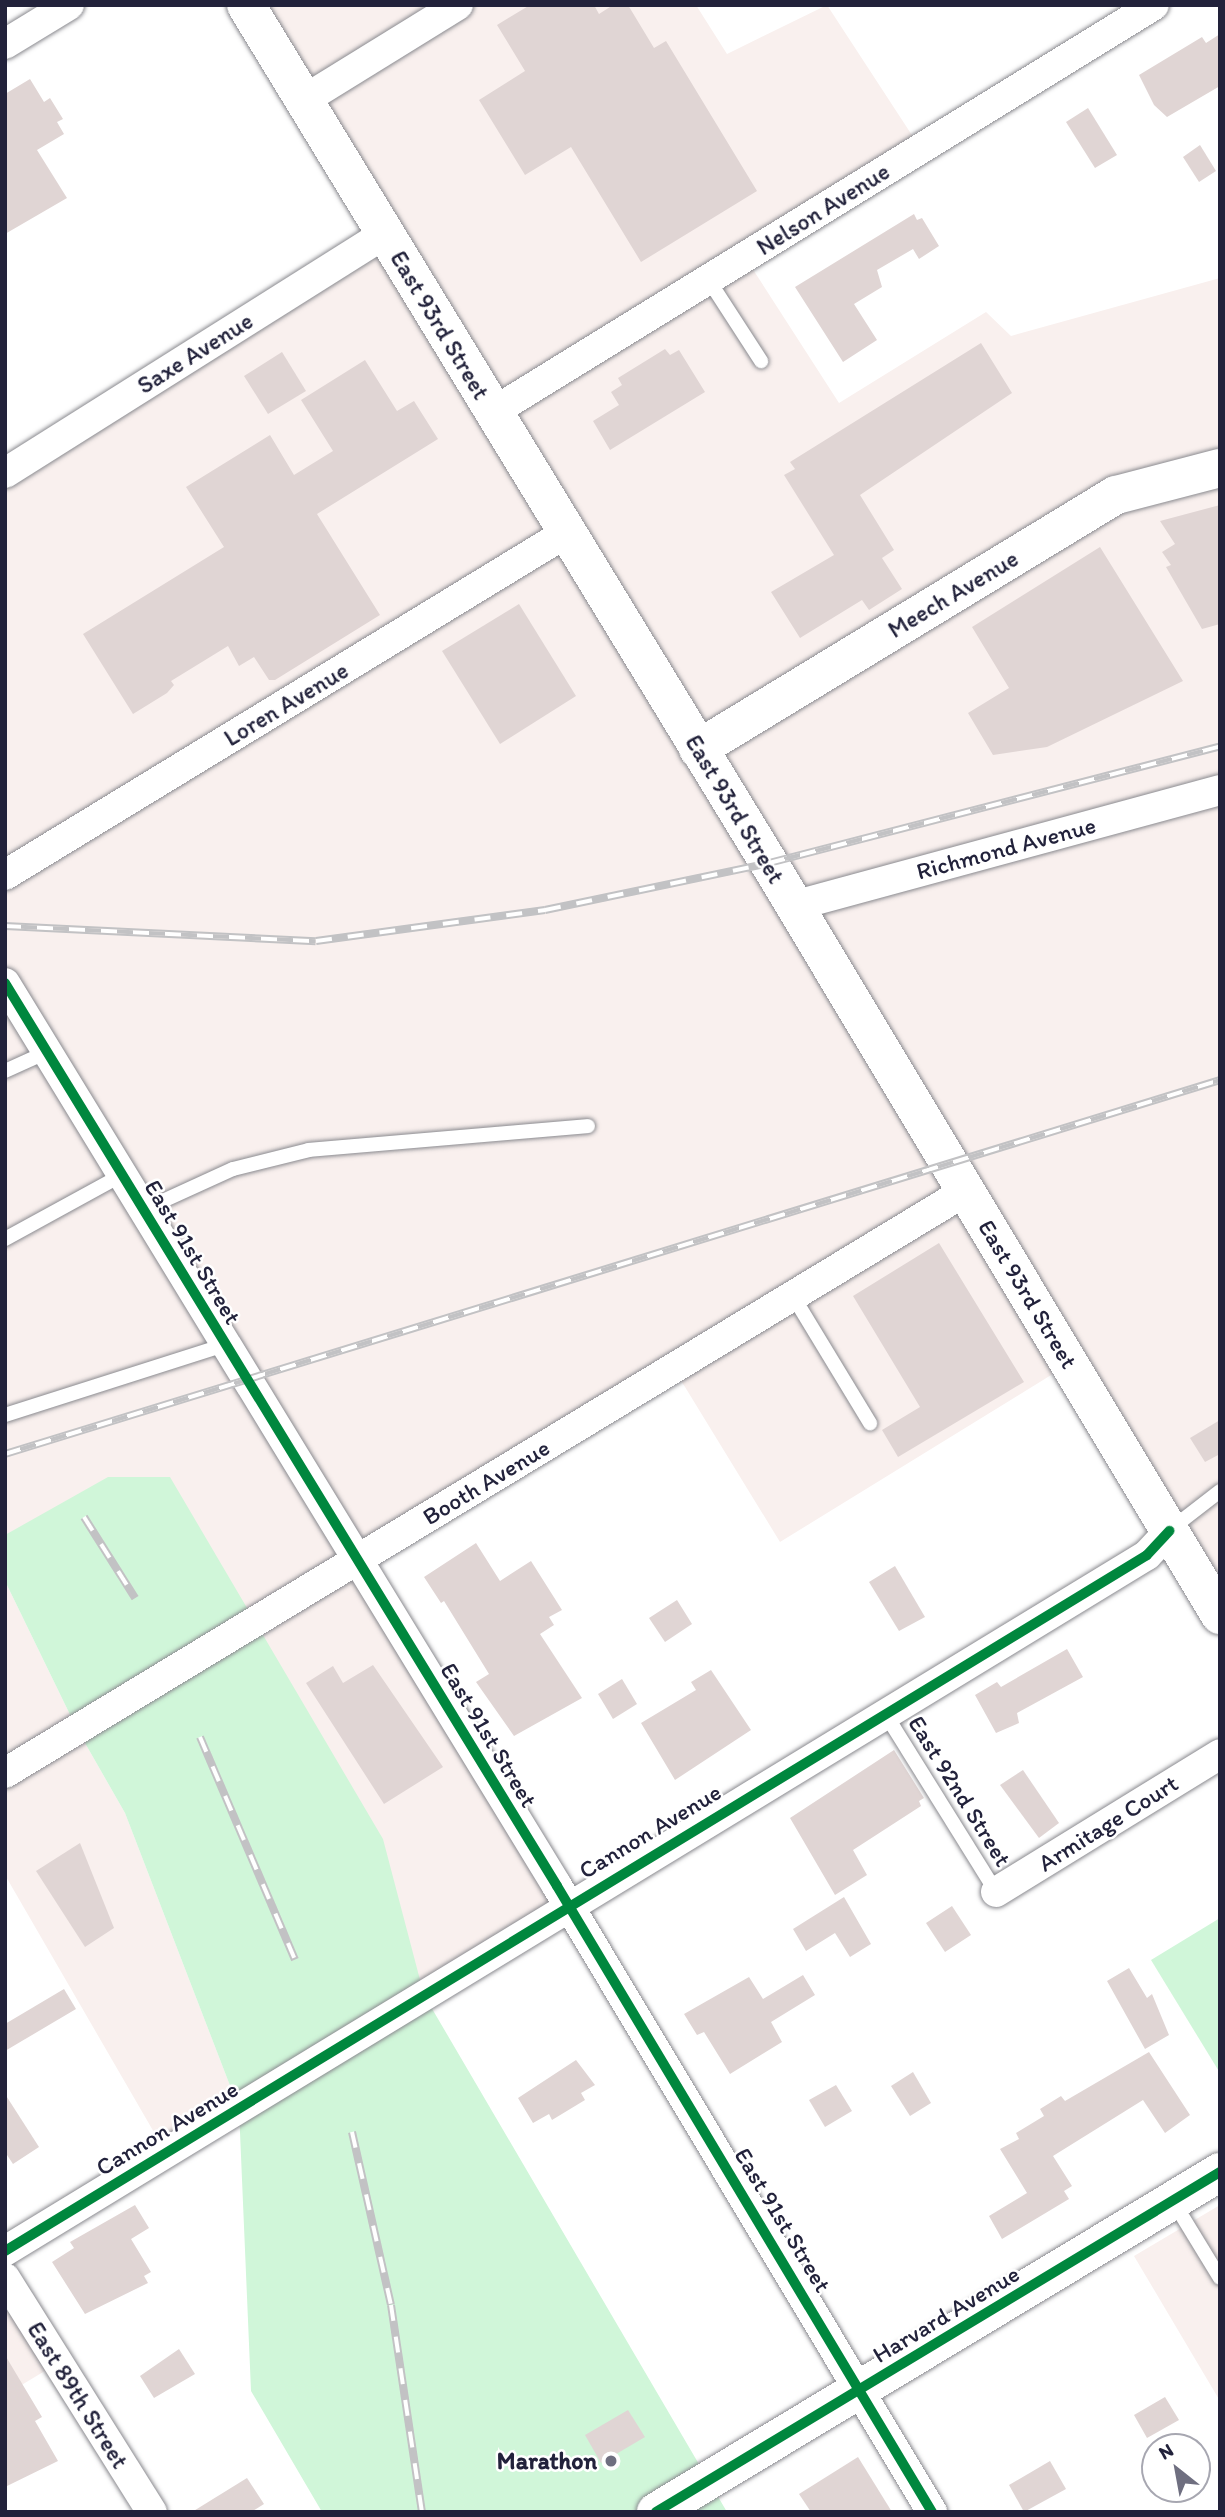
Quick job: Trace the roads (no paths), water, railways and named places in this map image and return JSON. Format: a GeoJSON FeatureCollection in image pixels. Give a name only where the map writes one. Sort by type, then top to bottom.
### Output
{"type":"FeatureCollection","features":[{"type":"Feature","properties":{"kind":"main road","name":"East 93rd Street"},"geometry":{"type":"LineString","coordinates":[[246,5],[966,1191],[1220,1615]]}},
{"type":"Feature","properties":{"kind":"main road","name":"Meech Avenue"},"geometry":{"type":"LineString","coordinates":[[698,749],[1116,495],[1220,467]]}},
{"type":"Feature","properties":{"kind":"main road","name":"Harvard Avenue"},"geometry":{"type":"LineString","coordinates":[[656,2512],[1220,2172]]}},
{"type":"Feature","properties":{"kind":"street"},"geometry":{"type":"LineString","coordinates":[[5,44],[69,5]]}},
{"type":"Feature","properties":{"kind":"street"},"geometry":{"type":"LineString","coordinates":[[304,100],[458,5]]}},
{"type":"Feature","properties":{"kind":"street","name":"Nelson Avenue"},"geometry":{"type":"LineString","coordinates":[[493,412],[1154,5]]}},
{"type":"Feature","properties":{"kind":"street","name":"Saxe Avenue"},"geometry":{"type":"LineString","coordinates":[[5,473],[385,234]]}},
{"type":"Feature","properties":{"kind":"street","name":"Loren Avenue"},"geometry":{"type":"LineString","coordinates":[[5,875],[566,533]]}},
{"type":"Feature","properties":{"kind":"street","name":"Richmond Avenue"},"geometry":{"type":"LineString","coordinates":[[793,906],[1220,790]]}},
{"type":"Feature","properties":{"kind":"street","name":"East 91st Street"},"geometry":{"type":"LineString","coordinates":[[5,983],[569,1905],[932,2512]]}},
{"type":"Feature","properties":{"kind":"street","name":"Booth Avenue"},"geometry":{"type":"LineString","coordinates":[[5,1773],[966,1191]]}},
{"type":"Feature","properties":{"kind":"street","name":"Cannon Avenue"},"geometry":{"type":"LineString","coordinates":[[5,2250],[1147,1555],[1169,1531]]}},
{"type":"Feature","properties":{"kind":"street","name":"Armitage Court"},"geometry":{"type":"LineString","coordinates":[[996,1892],[1220,1754]]}},
{"type":"Feature","properties":{"kind":"street","name":"East 89th Street"},"geometry":{"type":"LineString","coordinates":[[5,2278],[152,2512]]}},
{"type":"Feature","properties":{"kind":"lane"},"geometry":{"type":"LineString","coordinates":[[708,279],[761,361]]}},
{"type":"Feature","properties":{"kind":"lane"},"geometry":{"type":"LineString","coordinates":[[5,1071],[47,1052]]}},
{"type":"Feature","properties":{"kind":"lane"},"geometry":{"type":"LineString","coordinates":[[143,1210],[233,1169],[309,1150],[588,1126]]}},
{"type":"Feature","properties":{"kind":"lane"},"geometry":{"type":"LineString","coordinates":[[5,1239],[122,1175]]}},
{"type":"Feature","properties":{"kind":"lane"},"geometry":{"type":"LineString","coordinates":[[793,1296],[870,1423]]}},
{"type":"Feature","properties":{"kind":"lane"},"geometry":{"type":"LineString","coordinates":[[5,1415],[224,1345]]}},
{"type":"Feature","properties":{"kind":"lane"},"geometry":{"type":"LineString","coordinates":[[1169,1531],[1220,1491]]}},
{"type":"Feature","properties":{"kind":"lane","name":"East 92nd Street"},"geometry":{"type":"LineString","coordinates":[[886,1714],[996,1892]]}},
{"type":"Feature","properties":{"kind":"lane"},"geometry":{"type":"LineString","coordinates":[[1172,2200],[1218,2270]]}},
{"type":"Feature","properties":{"kind":"railway"},"geometry":{"type":"LineString","coordinates":[[5,926],[316,941],[545,910],[769,863],[1220,746]]}},
{"type":"Feature","properties":{"kind":"railway"},"geometry":{"type":"LineString","coordinates":[[5,1454],[1220,1080]]}},
{"type":"Feature","properties":{"kind":"railway"},"geometry":{"type":"LineString","coordinates":[[84,1517],[135,1598]]}},
{"type":"Feature","properties":{"kind":"railway"},"geometry":{"type":"LineString","coordinates":[[200,1737],[295,1960]]}},
{"type":"Feature","properties":{"kind":"railway"},"geometry":{"type":"LineString","coordinates":[[352,2132],[391,2305],[422,2512]]}},
{"type":"Feature","properties":{"kind":"place","name":"Marathon"},"geometry":{"type":"Point","coordinates":[611,2461]}}]}
